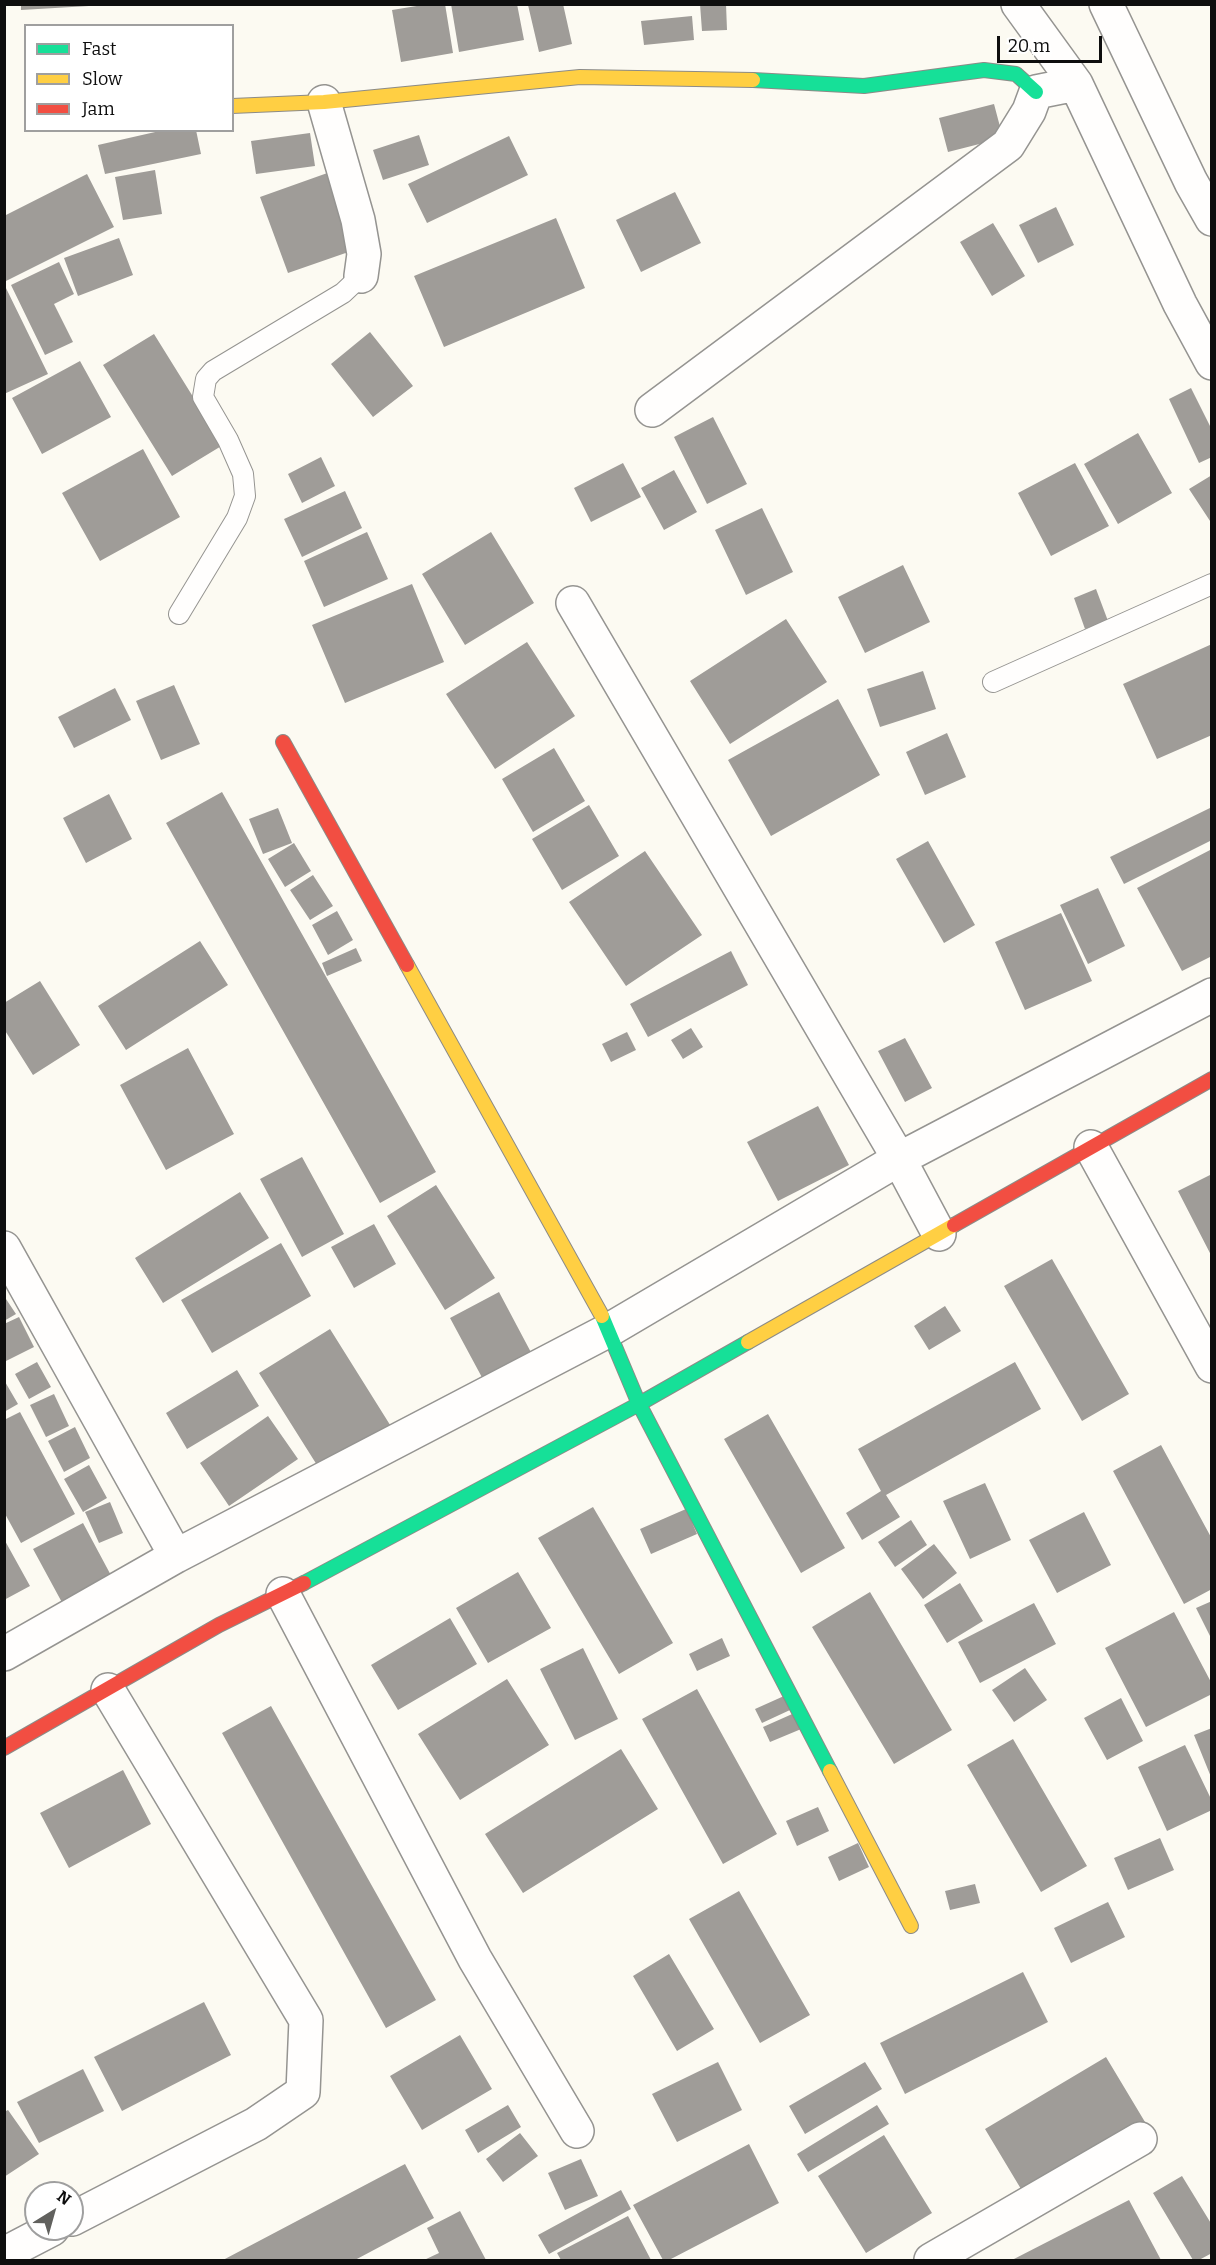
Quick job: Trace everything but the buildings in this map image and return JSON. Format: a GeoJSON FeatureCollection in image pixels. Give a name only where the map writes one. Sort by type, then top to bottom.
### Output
{"type":"FeatureCollection","features":[{"type":"Feature","properties":{"kind":"street"},"geometry":{"type":"LineString","coordinates":[[1018,4],[1076,84],[1180,304],[1212,363]]}},
{"type":"Feature","properties":{"kind":"street"},"geometry":{"type":"LineString","coordinates":[[1106,4],[1191,182],[1212,219]]}},
{"type":"Feature","properties":{"kind":"street"},"geometry":{"type":"LineString","coordinates":[[234,106],[324,102],[580,77],[730,79],[864,86],[984,70],[1016,74],[1036,92]]}},
{"type":"Feature","properties":{"kind":"street"},"geometry":{"type":"LineString","coordinates":[[1036,92],[1076,84]]}},
{"type":"Feature","properties":{"kind":"street"},"geometry":{"type":"LineString","coordinates":[[652,410],[1008,145],[1029,111],[1036,92]]}},
{"type":"Feature","properties":{"kind":"street"},"geometry":{"type":"LineString","coordinates":[[324,102],[358,220],[364,254],[361,276]]}},
{"type":"Feature","properties":{"kind":"street"},"geometry":{"type":"LineString","coordinates":[[573,603],[899,1159],[939,1234]]}},
{"type":"Feature","properties":{"kind":"street"},"geometry":{"type":"LineString","coordinates":[[283,742],[609,1330],[639,1404],[911,1926]]}},
{"type":"Feature","properties":{"kind":"street"},"geometry":{"type":"LineString","coordinates":[[4,1654],[176,1556],[609,1330],[899,1159],[1212,995]]}},
{"type":"Feature","properties":{"kind":"street"},"geometry":{"type":"LineString","coordinates":[[4,1748],[219,1625],[283,1594],[639,1404],[1212,1079]]}},
{"type":"Feature","properties":{"kind":"street"},"geometry":{"type":"LineString","coordinates":[[1091,1147],[1212,1366]]}},
{"type":"Feature","properties":{"kind":"street"},"geometry":{"type":"LineString","coordinates":[[4,1248],[176,1556]]}},
{"type":"Feature","properties":{"kind":"street"},"geometry":{"type":"LineString","coordinates":[[283,1594],[475,1959],[577,2132]]}},
{"type":"Feature","properties":{"kind":"street"},"geometry":{"type":"LineString","coordinates":[[84,2213],[256,2124],[303,2092],[306,2020],[108,1690]]}},
{"type":"Feature","properties":{"kind":"street"},"geometry":{"type":"LineString","coordinates":[[931,2260],[1140,2139]]}},
{"type":"Feature","properties":{"kind":"street"},"geometry":{"type":"LineString","coordinates":[[4,2254],[29,2241]]}},
{"type":"Feature","properties":{"kind":"lane"},"geometry":{"type":"LineString","coordinates":[[179,614],[237,518],[245,496],[243,474],[228,440],[203,397],[206,380],[213,371],[343,293],[361,276]]}},
{"type":"Feature","properties":{"kind":"lane"},"geometry":{"type":"LineString","coordinates":[[993,682],[1212,584]]}},
{"type":"Feature","properties":{"kind":"traffic: fast"},"geometry":{"type":"LineString","coordinates":[[753,80],[864,86],[984,70],[1016,74],[1036,92]]}},
{"type":"Feature","properties":{"kind":"traffic: fast"},"geometry":{"type":"LineString","coordinates":[[602,1316],[639,1404],[830,1771]]}},
{"type":"Feature","properties":{"kind":"traffic: fast"},"geometry":{"type":"LineString","coordinates":[[304,1583],[639,1404],[748,1342]]}},
{"type":"Feature","properties":{"kind":"traffic: slow"},"geometry":{"type":"LineString","coordinates":[[234,106],[324,102],[580,77],[753,80]]}},
{"type":"Feature","properties":{"kind":"traffic: slow"},"geometry":{"type":"LineString","coordinates":[[407,965],[602,1316]]}},
{"type":"Feature","properties":{"kind":"traffic: slow"},"geometry":{"type":"LineString","coordinates":[[748,1342],[954,1225]]}},
{"type":"Feature","properties":{"kind":"traffic: slow"},"geometry":{"type":"LineString","coordinates":[[830,1771],[911,1926]]}},
{"type":"Feature","properties":{"kind":"traffic: jam"},"geometry":{"type":"LineString","coordinates":[[283,742],[407,965]]}},
{"type":"Feature","properties":{"kind":"traffic: jam"},"geometry":{"type":"LineString","coordinates":[[954,1225],[1212,1079]]}},
{"type":"Feature","properties":{"kind":"traffic: jam"},"geometry":{"type":"LineString","coordinates":[[4,1748],[219,1625],[304,1583]]}}]}
